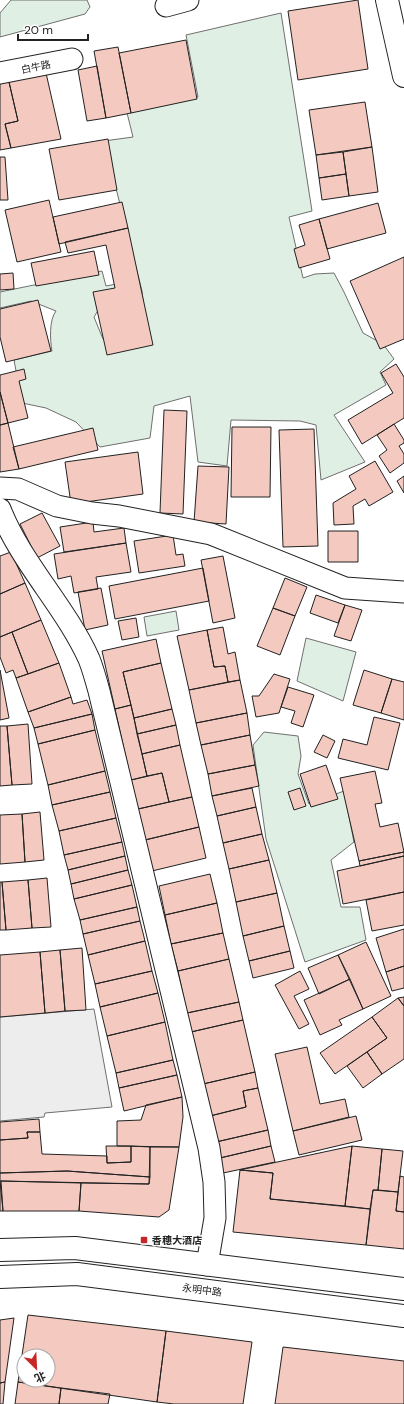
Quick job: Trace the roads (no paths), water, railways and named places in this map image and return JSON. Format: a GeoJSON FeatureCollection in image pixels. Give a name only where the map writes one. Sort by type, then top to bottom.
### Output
{"type":"FeatureCollection","features":[{"type":"Feature","properties":{"kind":"main road"},"geometry":{"type":"LineString","coordinates":[[387,0],[404,76]]}},
{"type":"Feature","properties":{"kind":"main road"},"geometry":{"type":"LineString","coordinates":[[0,1250],[74,1248],[404,1289]]}},
{"type":"Feature","properties":{"kind":"main road","name":"永明中路"},"geometry":{"type":"LineString","coordinates":[[0,1277],[77,1274],[404,1316]]}},
{"type":"Feature","properties":{"kind":"street"},"geometry":{"type":"LineString","coordinates":[[166,6],[188,0]]}},
{"type":"Feature","properties":{"kind":"street","name":"白牛路"},"geometry":{"type":"LineString","coordinates":[[0,73],[72,59]]}},
{"type":"Feature","properties":{"kind":"street"},"geometry":{"type":"LineString","coordinates":[[0,488],[18,489],[57,506],[212,534],[345,588],[404,592]]}},
{"type":"Feature","properties":{"kind":"street"},"geometry":{"type":"LineString","coordinates":[[0,509],[20,548],[76,634],[89,659],[99,690],[209,1148],[214,1182],[215,1218],[207,1265]]}},
{"type":"Feature","properties":{"kind":"place","name":"香穗大酒店"},"geometry":{"type":"Point","coordinates":[144,1240]}}]}
